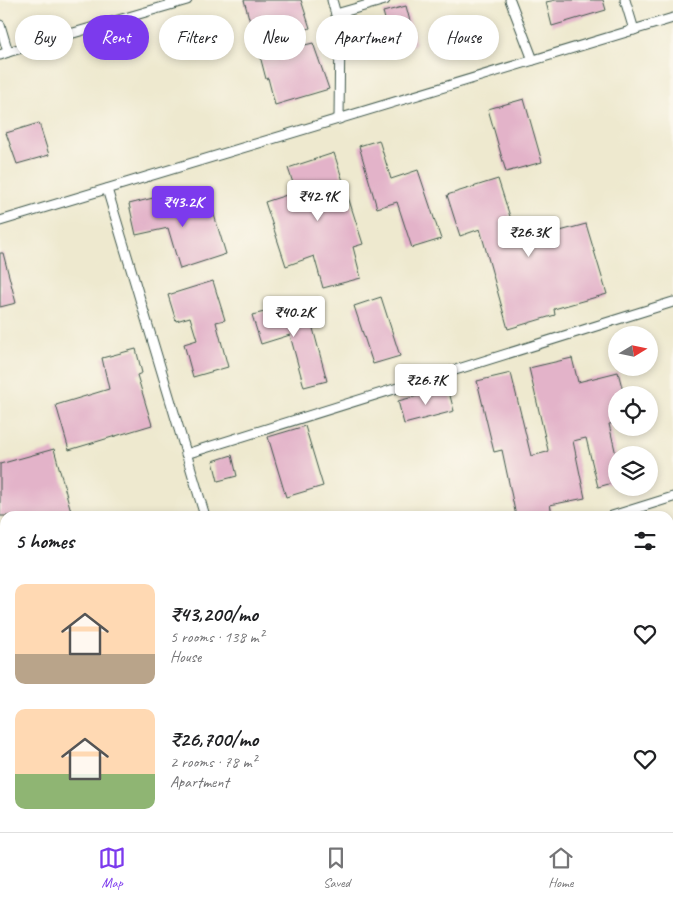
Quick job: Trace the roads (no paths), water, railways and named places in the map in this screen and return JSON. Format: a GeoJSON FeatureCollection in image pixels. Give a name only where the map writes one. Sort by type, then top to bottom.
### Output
{"type":"FeatureCollection","features":[{"type":"Feature","properties":{"kind":"street"},"geometry":{"type":"LineString","coordinates":[[0,25],[4,53],[186,0]]}},
{"type":"Feature","properties":{"kind":"street"},"geometry":{"type":"LineString","coordinates":[[332,0],[340,29],[339,119]]}},
{"type":"Feature","properties":{"kind":"street"},"geometry":{"type":"LineString","coordinates":[[336,14],[384,0]]}},
{"type":"Feature","properties":{"kind":"street"},"geometry":{"type":"LineString","coordinates":[[510,0],[533,60]]}},
{"type":"Feature","properties":{"kind":"street"},"geometry":{"type":"LineString","coordinates":[[624,0],[634,30]]}},
{"type":"Feature","properties":{"kind":"street"},"geometry":{"type":"LineString","coordinates":[[0,221],[673,18]]}},
{"type":"Feature","properties":{"kind":"street"},"geometry":{"type":"LineString","coordinates":[[108,189],[203,511]]}},
{"type":"Feature","properties":{"kind":"street"},"geometry":{"type":"LineString","coordinates":[[186,454],[673,302]]}},
{"type":"Feature","properties":{"kind":"street"},"geometry":{"type":"LineString","coordinates":[[629,511],[673,498]]}}]}
